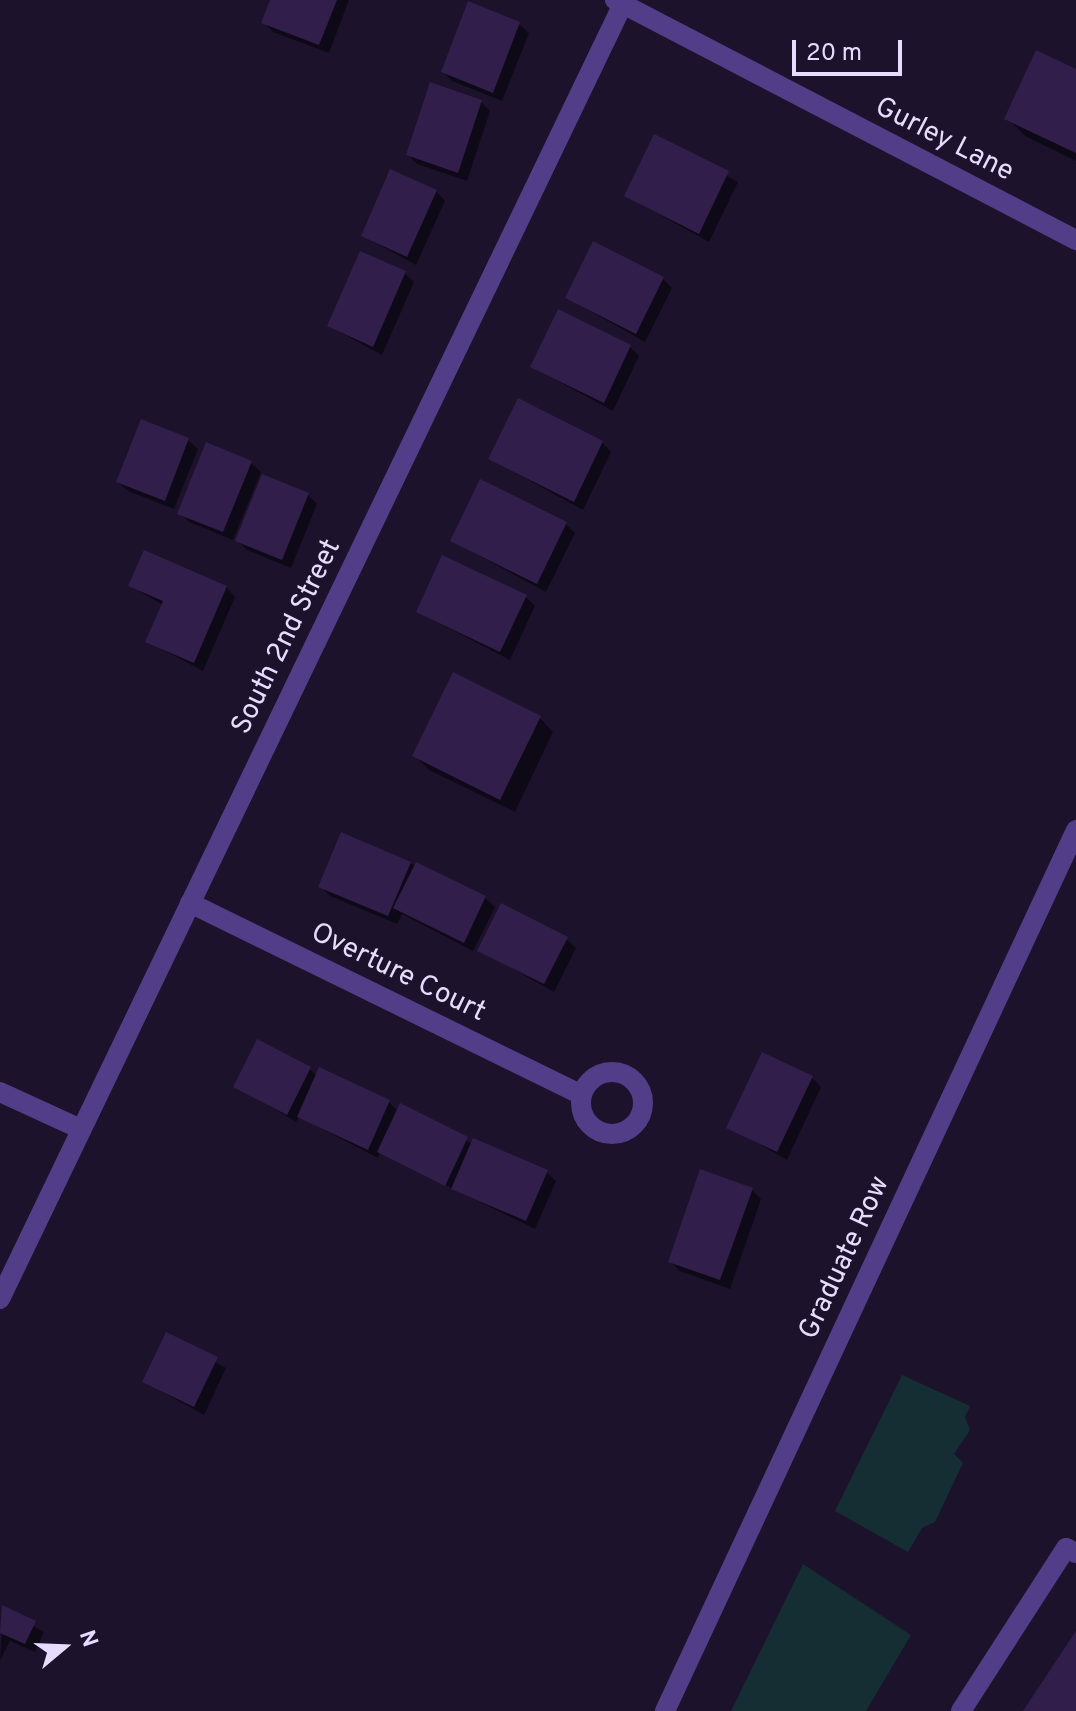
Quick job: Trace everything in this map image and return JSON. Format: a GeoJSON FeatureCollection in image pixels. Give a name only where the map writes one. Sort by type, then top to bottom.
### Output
{"type":"FeatureCollection","features":[{"type":"Feature","properties":{"kind":"street","name":"Gurley Lane"},"geometry":{"type":"LineString","coordinates":[[621,1],[1076,240]]}},
{"type":"Feature","properties":{"kind":"street","name":"South 2nd Street"},"geometry":{"type":"LineString","coordinates":[[0,1299],[621,1]]}},
{"type":"Feature","properties":{"kind":"street","name":"Graduate Row"},"geometry":{"type":"LineString","coordinates":[[665,1711],[1076,830]]}},
{"type":"Feature","properties":{"kind":"street","name":"Overture Court"},"geometry":{"type":"LineString","coordinates":[[190,903],[580,1094]]}},
{"type":"Feature","properties":{"kind":"street"},"geometry":{"type":"LineString","coordinates":[[0,1092],[81,1129]]}},
{"type":"Feature","properties":{"kind":"street"},"geometry":{"type":"LineString","coordinates":[[961,1711],[1066,1548],[1076,1553]]}},
{"type":"Feature","properties":{"kind":"green space"},"geometry":{"type":"Polygon","coordinates":[[[902,1375],[970,1406],[965,1417],[970,1430],[954,1454],[963,1463],[935,1522],[922,1528],[908,1552],[835,1511],[902,1375]]]}},
{"type":"Feature","properties":{"kind":"green space"},"geometry":{"type":"Polygon","coordinates":[[[803,1564],[911,1635],[866,1711],[731,1711],[803,1564]]]}},
{"type":"Feature","properties":{"kind":"building"},"geometry":{"type":"Polygon","coordinates":[[[270,0],[337,0],[319,45],[261,23],[270,0]]]}},
{"type":"Feature","properties":{"kind":"building"},"geometry":{"type":"Polygon","coordinates":[[[468,1],[520,22],[493,93],[441,72],[468,1]]]}},
{"type":"Feature","properties":{"kind":"building"},"geometry":{"type":"Polygon","coordinates":[[[1036,50],[1076,69],[1076,153],[1004,119],[1036,50]]]}},
{"type":"Feature","properties":{"kind":"building"},"geometry":{"type":"Polygon","coordinates":[[[430,82],[482,100],[458,173],[406,155],[430,82]]]}},
{"type":"Feature","properties":{"kind":"building"},"geometry":{"type":"Polygon","coordinates":[[[654,134],[729,171],[699,234],[624,196],[654,134]]]}},
{"type":"Feature","properties":{"kind":"building"},"geometry":{"type":"Polygon","coordinates":[[[390,169],[437,190],[407,257],[361,236],[390,169]]]}},
{"type":"Feature","properties":{"kind":"building"},"geometry":{"type":"Polygon","coordinates":[[[593,241],[664,277],[636,334],[565,298],[593,241]]]}},
{"type":"Feature","properties":{"kind":"building"},"geometry":{"type":"Polygon","coordinates":[[[360,251],[406,271],[373,347],[327,326],[360,251]]]}},
{"type":"Feature","properties":{"kind":"building"},"geometry":{"type":"Polygon","coordinates":[[[558,309],[631,345],[604,403],[530,367],[558,309]]]}},
{"type":"Feature","properties":{"kind":"building"},"geometry":{"type":"Polygon","coordinates":[[[518,398],[603,441],[574,502],[488,459],[518,398]]]}},
{"type":"Feature","properties":{"kind":"building"},"geometry":{"type":"Polygon","coordinates":[[[141,419],[189,438],[165,501],[116,482],[141,419]]]}},
{"type":"Feature","properties":{"kind":"building"},"geometry":{"type":"Polygon","coordinates":[[[206,442],[252,461],[223,532],[177,514],[206,442]]]}},
{"type":"Feature","properties":{"kind":"building"},"geometry":{"type":"Polygon","coordinates":[[[262,474],[309,493],[282,560],[235,541],[262,474]]]}},
{"type":"Feature","properties":{"kind":"building"},"geometry":{"type":"Polygon","coordinates":[[[480,479],[567,522],[537,584],[450,541],[480,479]]]}},
{"type":"Feature","properties":{"kind":"building"},"geometry":{"type":"Polygon","coordinates":[[[144,550],[227,586],[194,663],[145,642],[163,601],[128,586],[144,550]]]}},
{"type":"Feature","properties":{"kind":"building"},"geometry":{"type":"Polygon","coordinates":[[[442,555],[527,595],[500,652],[416,612],[442,555]]]}},
{"type":"Feature","properties":{"kind":"building"},"geometry":{"type":"Polygon","coordinates":[[[453,672],[541,716],[500,800],[412,756],[453,672]]]}},
{"type":"Feature","properties":{"kind":"building"},"geometry":{"type":"Polygon","coordinates":[[[341,832],[411,862],[388,916],[318,887],[341,832]]]}},
{"type":"Feature","properties":{"kind":"building"},"geometry":{"type":"Polygon","coordinates":[[[416,862],[486,896],[464,943],[393,908],[416,862]]]}},
{"type":"Feature","properties":{"kind":"building"},"geometry":{"type":"Polygon","coordinates":[[[501,903],[568,937],[544,984],[477,951],[501,903]]]}},
{"type":"Feature","properties":{"kind":"building"},"geometry":{"type":"Polygon","coordinates":[[[257,1039],[311,1067],[287,1115],[233,1087],[257,1039]]]}},
{"type":"Feature","properties":{"kind":"building"},"geometry":{"type":"Polygon","coordinates":[[[762,1052],[813,1076],[777,1152],[726,1128],[762,1052]]]}},
{"type":"Feature","properties":{"kind":"building"},"geometry":{"type":"Polygon","coordinates":[[[319,1067],[390,1100],[368,1150],[297,1117],[319,1067]]]}},
{"type":"Feature","properties":{"kind":"building"},"geometry":{"type":"Polygon","coordinates":[[[400,1103],[468,1137],[445,1186],[377,1152],[400,1103]]]}},
{"type":"Feature","properties":{"kind":"building"},"geometry":{"type":"Polygon","coordinates":[[[473,1138],[548,1170],[526,1221],[451,1189],[473,1138]]]}},
{"type":"Feature","properties":{"kind":"building"},"geometry":{"type":"Polygon","coordinates":[[[700,1169],[753,1188],[720,1280],[668,1262],[700,1169]]]}},
{"type":"Feature","properties":{"kind":"building"},"geometry":{"type":"Polygon","coordinates":[[[166,1332],[218,1357],[194,1407],[142,1382],[166,1332]]]}},
{"type":"Feature","properties":{"kind":"building"},"geometry":{"type":"Polygon","coordinates":[[[2,1605],[36,1621],[25,1644],[0,1633],[2,1605]]]}},
{"type":"Feature","properties":{"kind":"building"},"geometry":{"type":"Polygon","coordinates":[[[1076,1631],[1076,1711],[1023,1711],[1076,1631]]]}}]}
